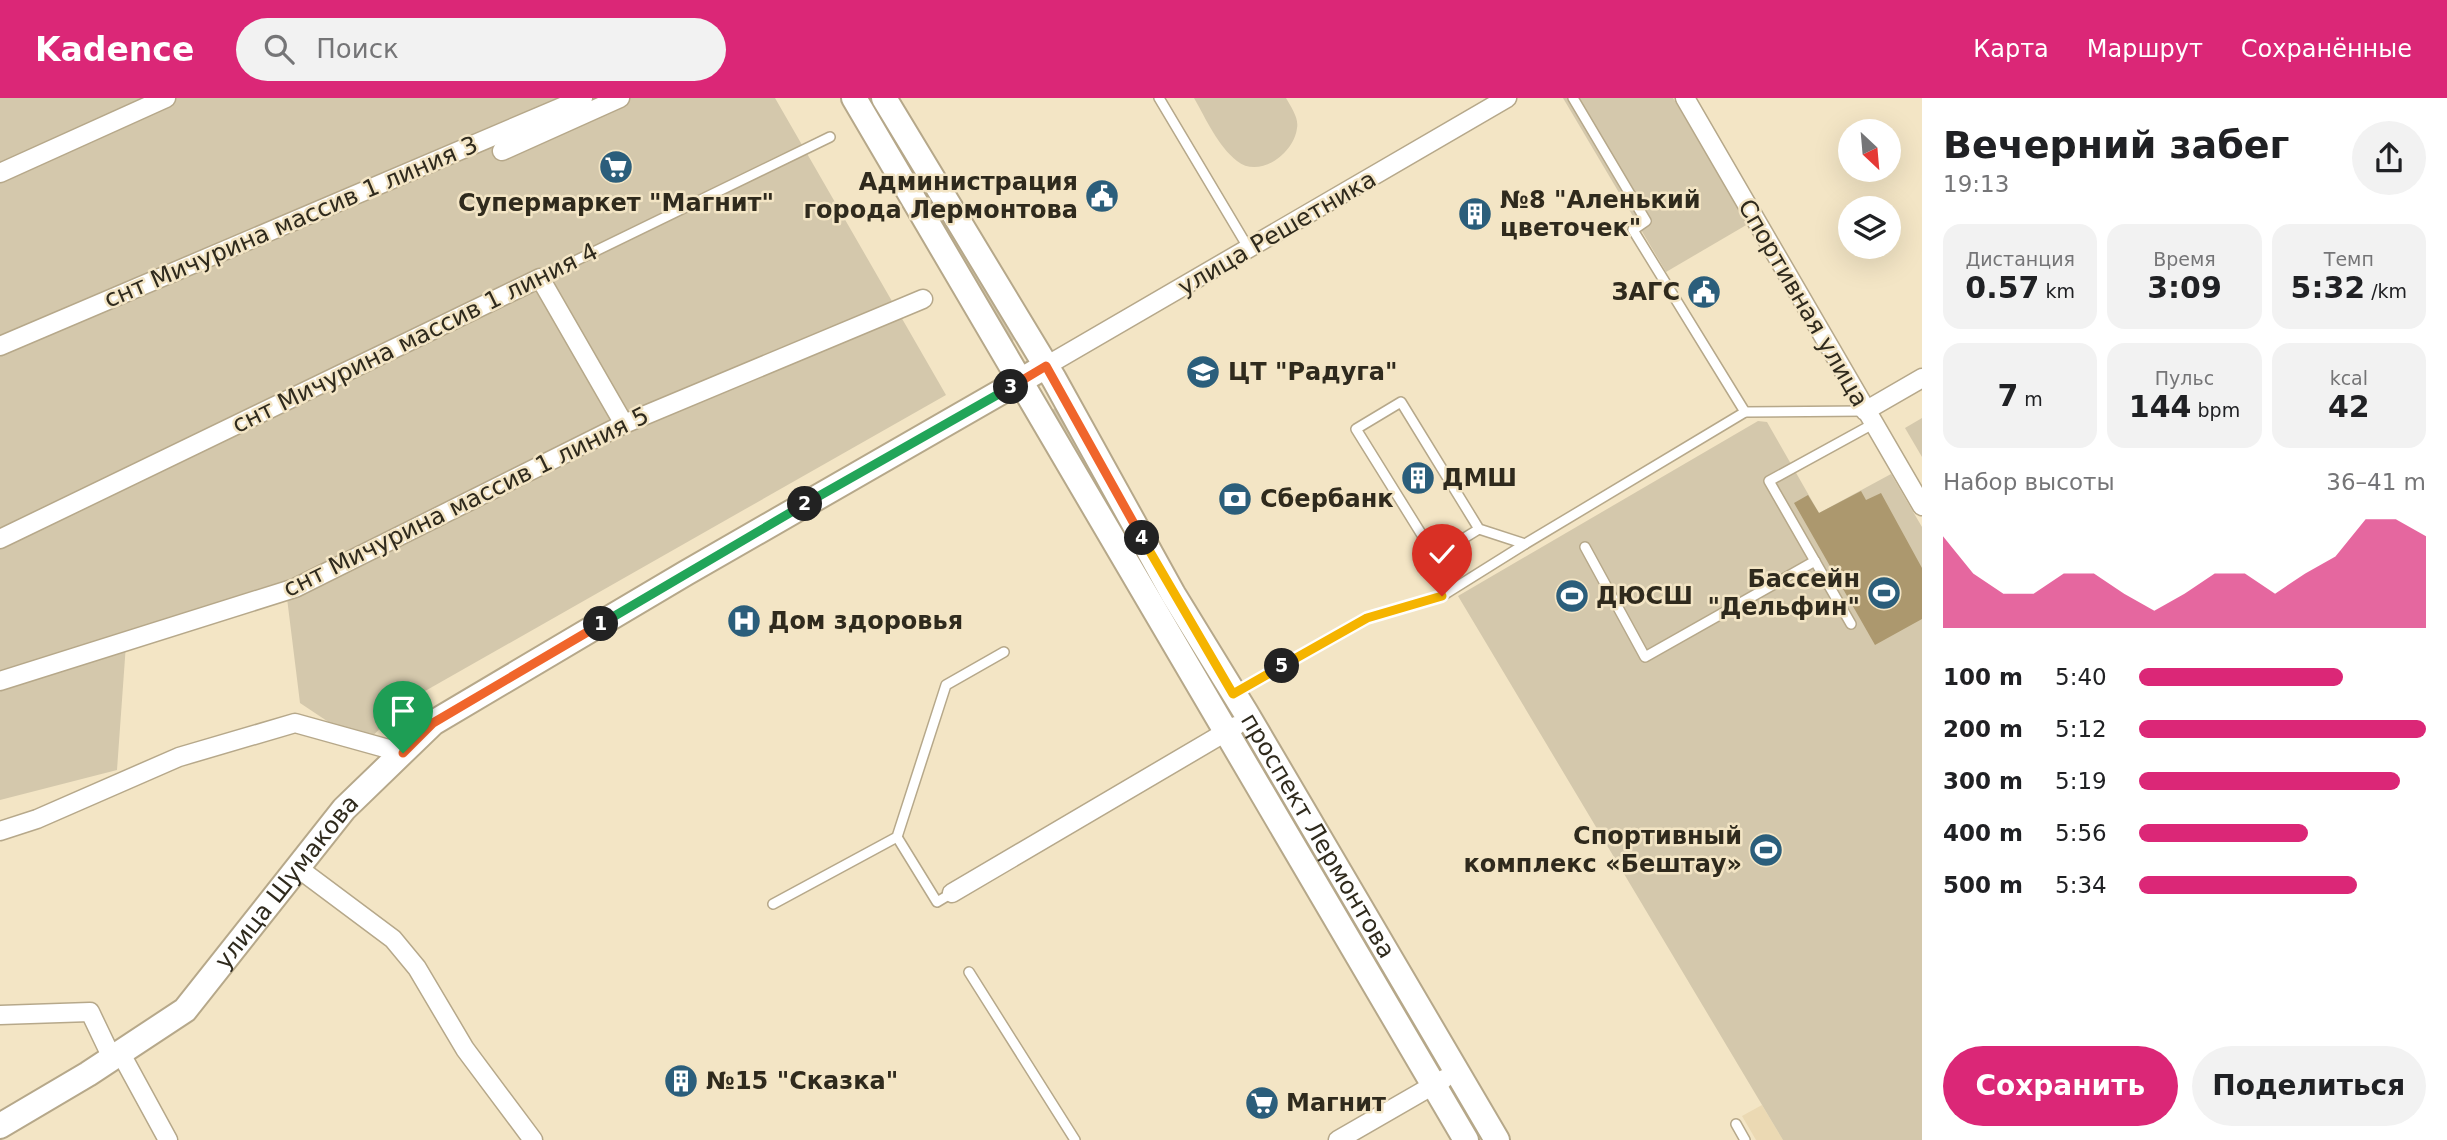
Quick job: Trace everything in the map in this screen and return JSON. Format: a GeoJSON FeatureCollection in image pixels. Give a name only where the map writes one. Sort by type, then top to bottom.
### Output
{"type":"FeatureCollection","features":[{"type":"Feature","properties":{"kind":"street"},"geometry":{"type":"LineString","coordinates":[[0,173],[166,98]]}},
{"type":"Feature","properties":{"kind":"street","name":"снт Мичурина массив 1 линия 3"},"geometry":{"type":"LineString","coordinates":[[0,346],[583,98]]}},
{"type":"Feature","properties":{"kind":"street"},"geometry":{"type":"LineString","coordinates":[[502,150],[620,98]]}},
{"type":"Feature","properties":{"kind":"street","name":"проспект Лермонтова"},"geometry":{"type":"LineString","coordinates":[[854,98],[1466,1140]]}},
{"type":"Feature","properties":{"kind":"street","name":"проспект Лермонтова"},"geometry":{"type":"LineString","coordinates":[[884,98],[1046,366],[1180,605],[1497,1140]]}},
{"type":"Feature","properties":{"kind":"street","name":"улица Решетника"},"geometry":{"type":"LineString","coordinates":[[1046,366],[1507,98]]}},
{"type":"Feature","properties":{"kind":"street","name":"Спортивная улица"},"geometry":{"type":"LineString","coordinates":[[1685,98],[1922,506]]}},
{"type":"Feature","properties":{"kind":"street"},"geometry":{"type":"LineString","coordinates":[[540,278],[624,424]]}},
{"type":"Feature","properties":{"kind":"street","name":"снт Мичурина массив 1 линия 4"},"geometry":{"type":"LineString","coordinates":[[0,539],[540,278]]}},
{"type":"Feature","properties":{"kind":"street","name":"снт Мичурина массив 1 линия 5"},"geometry":{"type":"LineString","coordinates":[[0,681],[295,588],[624,424],[923,299]]}},
{"type":"Feature","properties":{"kind":"street","name":"улица Шумакова"},"geometry":{"type":"LineString","coordinates":[[0,1126],[186,1010],[344,809],[433,723],[686,573],[1046,366]]}},
{"type":"Feature","properties":{"kind":"street"},"geometry":{"type":"LineString","coordinates":[[1869,418],[1922,378]]}},
{"type":"Feature","properties":{"kind":"street"},"geometry":{"type":"LineString","coordinates":[[953,892],[1249,719]]}},
{"type":"Feature","properties":{"kind":"street"},"geometry":{"type":"LineString","coordinates":[[0,831],[37,819],[179,757],[295,723],[403,753]]}},
{"type":"Feature","properties":{"kind":"street"},"geometry":{"type":"LineString","coordinates":[[298,869],[393,939],[417,968],[465,1049],[533,1140]]}},
{"type":"Feature","properties":{"kind":"street"},"geometry":{"type":"LineString","coordinates":[[0,1015],[90,1012],[168,1140]]}},
{"type":"Feature","properties":{"kind":"street"},"geometry":{"type":"LineString","coordinates":[[1338,1140],[1456,1072]]}},
{"type":"Feature","properties":{"kind":"lane"},"geometry":{"type":"LineString","coordinates":[[1159,98],[1250,249]]}},
{"type":"Feature","properties":{"kind":"lane"},"geometry":{"type":"LineString","coordinates":[[1573,98],[1646,221],[1633,230],[1745,412]]}},
{"type":"Feature","properties":{"kind":"lane","name":"снт Мичурина массив 1 линия 4"},"geometry":{"type":"LineString","coordinates":[[540,278],[831,137]]}},
{"type":"Feature","properties":{"kind":"lane"},"geometry":{"type":"LineString","coordinates":[[1479,530],[1435,556],[1356,429],[1401,402],[1479,530],[1525,544]]}},
{"type":"Feature","properties":{"kind":"lane"},"geometry":{"type":"LineString","coordinates":[[1233,694],[1367,618],[1442,596],[1745,412],[1869,418]]}},
{"type":"Feature","properties":{"kind":"lane"},"geometry":{"type":"LineString","coordinates":[[1852,624],[1769,481],[1869,418]]}},
{"type":"Feature","properties":{"kind":"lane"},"geometry":{"type":"LineString","coordinates":[[1586,547],[1645,657],[1815,561]]}},
{"type":"Feature","properties":{"kind":"lane"},"geometry":{"type":"LineString","coordinates":[[773,904],[897,837],[946,685],[1004,652]]}},
{"type":"Feature","properties":{"kind":"lane"},"geometry":{"type":"LineString","coordinates":[[897,837],[937,902],[953,892]]}},
{"type":"Feature","properties":{"kind":"lane"},"geometry":{"type":"LineString","coordinates":[[969,972],[1075,1140]]}},
{"type":"Feature","properties":{"kind":"lane"},"geometry":{"type":"LineString","coordinates":[[1736,1124],[1745,1140]]}},
{"type":"Feature","properties":{"kind":"shaded area"},"geometry":{"type":"Polygon","coordinates":[[[0,98],[775,98],[946,395],[411,699],[363,745],[300,703],[285,582],[126,644],[117,770],[0,800],[0,98]]]}},
{"type":"Feature","properties":{"kind":"shaded area"},"geometry":{"type":"Polygon","coordinates":[[[1194,98],[1286,98],[1297,120],[1294,138],[1289,147],[1274,161],[1255,167],[1246,166],[1224,148],[1194,98]]]}},
{"type":"Feature","properties":{"kind":"shaded area"},"geometry":{"type":"Polygon","coordinates":[[[1563,98],[1673,98],[1748,224],[1666,272],[1563,98]]]}},
{"type":"Feature","properties":{"kind":"shaded area"},"geometry":{"type":"Polygon","coordinates":[[[915,168],[1014,340],[1009,343],[909,172],[915,168]]]}},
{"type":"Feature","properties":{"kind":"shaded area"},"geometry":{"type":"Polygon","coordinates":[[[1055,408],[1229,704],[1224,706],[1049,412],[1055,408]]]}},
{"type":"Feature","properties":{"kind":"shaded area"},"geometry":{"type":"Polygon","coordinates":[[[1922,418],[1922,457],[1905,428],[1922,418]]]}},
{"type":"Feature","properties":{"kind":"shaded area","name":"Спортивный комплекс «Бештау»"},"geometry":{"type":"Polygon","coordinates":[[[1758,421],[1767,422],[1819,513],[1891,474],[1922,527],[1922,1140],[1783,1140],[1458,596],[1758,421]]]}},
{"type":"Feature","properties":{"kind":"shaded area","name":"Бассейн \"Дельфин\""},"geometry":{"type":"Polygon","coordinates":[[[1861,491],[1866,500],[1881,493],[1922,568],[1922,619],[1875,645],[1794,503],[1808,495],[1819,513],[1861,491]]]}},
{"type":"Feature","properties":{"kind":"shaded area"},"geometry":{"type":"Polygon","coordinates":[[[1255,748],[1438,1059],[1433,1062],[1249,751],[1255,748]]]}},
{"type":"Feature","properties":{"kind":"shaded area"},"geometry":{"type":"Polygon","coordinates":[[[1762,1105],[1783,1140],[1756,1140],[1742,1116],[1762,1105]]]}},
{"type":"Feature","properties":{"kind":"place","name":"Супермаркет \"Магнит\""},"geometry":{"type":"Point","coordinates":[616,167]}},
{"type":"Feature","properties":{"kind":"place","name":"Администрация города Лермонтова"},"geometry":{"type":"Point","coordinates":[1102,196]}},
{"type":"Feature","properties":{"kind":"place","name":"№8 \"Аленький цветочек\""},"geometry":{"type":"Point","coordinates":[1475,214]}},
{"type":"Feature","properties":{"kind":"place","name":"ЗАГС"},"geometry":{"type":"Point","coordinates":[1704,292]}},
{"type":"Feature","properties":{"kind":"place","name":"ЦТ \"Радуга\""},"geometry":{"type":"Point","coordinates":[1203,372]}},
{"type":"Feature","properties":{"kind":"place","name":"ДМШ"},"geometry":{"type":"Point","coordinates":[1418,478]}},
{"type":"Feature","properties":{"kind":"place","name":"Сбербанк"},"geometry":{"type":"Point","coordinates":[1235,499]}},
{"type":"Feature","properties":{"kind":"place","name":"Бассейн \"Дельфин\""},"geometry":{"type":"Point","coordinates":[1884,593]}},
{"type":"Feature","properties":{"kind":"place","name":"ДЮСШ"},"geometry":{"type":"Point","coordinates":[1572,596]}},
{"type":"Feature","properties":{"kind":"place","name":"Дом здоровья"},"geometry":{"type":"Point","coordinates":[744,621]}},
{"type":"Feature","properties":{"kind":"place","name":"Спортивный комплекс «Бештау»"},"geometry":{"type":"Point","coordinates":[1766,850]}},
{"type":"Feature","properties":{"kind":"place","name":"№15 \"Сказка\""},"geometry":{"type":"Point","coordinates":[681,1081]}},
{"type":"Feature","properties":{"kind":"place","name":"Магнит"},"geometry":{"type":"Point","coordinates":[1262,1103]}},
{"type":"Feature","properties":{"kind":"route"},"geometry":{"type":"LineString","coordinates":[[403,753],[433,723],[686,573],[1046,366],[1233,694],[1367,618],[1442,596]]}}]}
